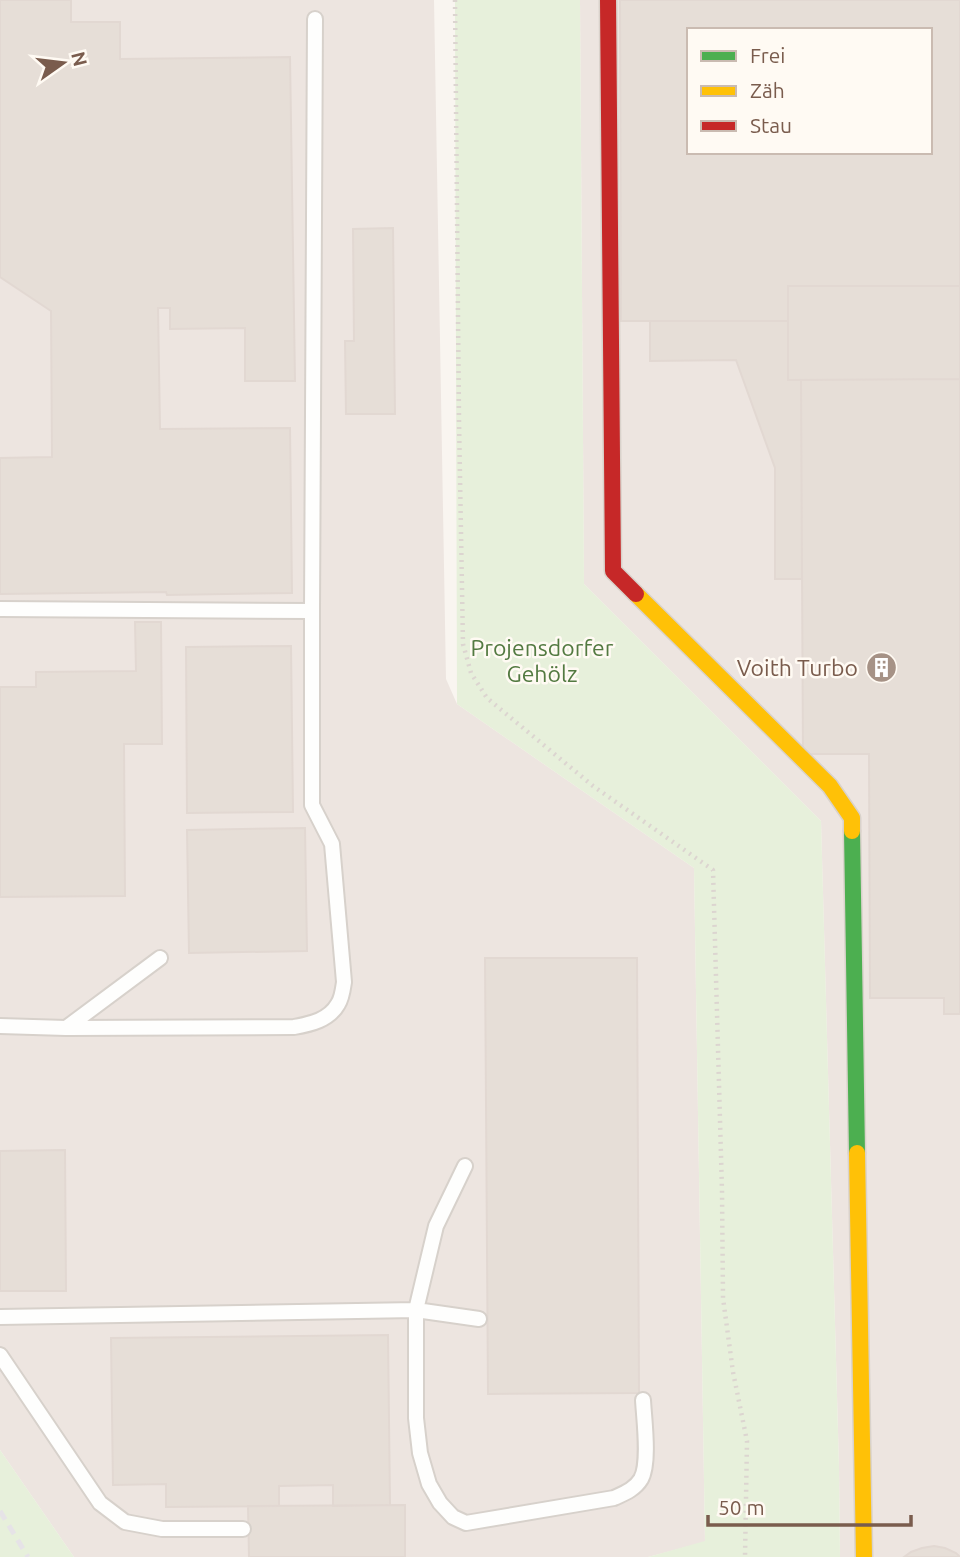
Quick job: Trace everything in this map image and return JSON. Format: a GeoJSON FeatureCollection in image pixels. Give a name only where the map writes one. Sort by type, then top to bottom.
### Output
{"type":"FeatureCollection","features":[{"type":"Feature","properties":{"kind":"street"},"geometry":{"type":"LineString","coordinates":[[608,0],[613,571],[830,786],[852,818],[864,1557]]}},
{"type":"Feature","properties":{"kind":"lane"},"geometry":{"type":"LineString","coordinates":[[0,1026],[294,1027],[315,1023],[340,1003],[344,982],[332,844],[312,805],[315,19]]}},
{"type":"Feature","properties":{"kind":"lane"},"geometry":{"type":"LineString","coordinates":[[0,609],[312,611]]}},
{"type":"Feature","properties":{"kind":"lane"},"geometry":{"type":"LineString","coordinates":[[66,1028],[160,958]]}},
{"type":"Feature","properties":{"kind":"lane"},"geometry":{"type":"LineString","coordinates":[[465,1166],[436,1226],[416,1310],[416,1418],[429,1485],[440,1503],[453,1517],[466,1523],[614,1498],[630,1491],[641,1479],[645,1465],[643,1400]]}},
{"type":"Feature","properties":{"kind":"lane"},"geometry":{"type":"LineString","coordinates":[[0,1317],[416,1310],[479,1318]]}},
{"type":"Feature","properties":{"kind":"lane"},"geometry":{"type":"LineString","coordinates":[[0,1355],[100,1503],[125,1522],[162,1529],[243,1529]]}},
{"type":"Feature","properties":{"kind":"path"},"geometry":{"type":"LineString","coordinates":[[455,0],[458,420],[463,644],[471,673],[487,698],[593,786],[713,870],[723,1298],[733,1372],[747,1441],[745,1557]]}},
{"type":"Feature","properties":{"kind":"shaded area"},"geometry":{"type":"Polygon","coordinates":[[[0,0],[434,0],[446,679],[457,704],[694,868],[705,1542],[648,1557],[74,1557],[0,1450],[0,0]]]}},
{"type":"Feature","properties":{"kind":"shaded area"},"geometry":{"type":"Polygon","coordinates":[[[580,0],[960,0],[960,1557],[840,1557],[821,821],[584,584],[580,0]]]}},
{"type":"Feature","properties":{"kind":"green space","name":"Projensdorfer Gehölz"},"geometry":{"type":"Polygon","coordinates":[[[455,0],[580,0],[584,584],[821,821],[840,1557],[648,1557],[705,1541],[694,868],[457,704],[455,0]]]}},
{"type":"Feature","properties":{"kind":"green space"},"geometry":{"type":"Polygon","coordinates":[[[0,1450],[74,1557],[0,1557],[0,1450]]]}},
{"type":"Feature","properties":{"kind":"building"},"geometry":{"type":"Polygon","coordinates":[[[0,0],[71,0],[71,22],[120,22],[120,59],[290,57],[295,381],[245,381],[245,328],[170,329],[170,308],[158,308],[160,429],[290,428],[292,593],[0,594],[0,458],[52,457],[51,311],[0,277],[0,0]]]}},
{"type":"Feature","properties":{"kind":"building"},"geometry":{"type":"Polygon","coordinates":[[[620,0],[960,0],[960,286],[788,286],[788,321],[621,321],[620,0]]]}},
{"type":"Feature","properties":{"kind":"building"},"geometry":{"type":"Polygon","coordinates":[[[393,228],[395,414],[346,414],[345,341],[354,341],[353,229],[393,228]]]}},
{"type":"Feature","properties":{"kind":"building"},"geometry":{"type":"Polygon","coordinates":[[[788,286],[960,286],[960,379],[788,380],[788,286]]]}},
{"type":"Feature","properties":{"kind":"building"},"geometry":{"type":"Polygon","coordinates":[[[650,321],[788,321],[788,380],[801,380],[802,579],[775,579],[775,468],[736,360],[650,361],[650,321]]]}},
{"type":"Feature","properties":{"kind":"building","name":"Voith Turbo"},"geometry":{"type":"Polygon","coordinates":[[[960,379],[960,1014],[944,1014],[944,998],[870,998],[869,754],[803,754],[801,380],[960,379]]]}},
{"type":"Feature","properties":{"kind":"building"},"geometry":{"type":"Polygon","coordinates":[[[135,622],[161,622],[162,744],[124,744],[125,896],[0,897],[0,687],[36,687],[36,672],[136,671],[135,622]]]}},
{"type":"Feature","properties":{"kind":"building"},"geometry":{"type":"Polygon","coordinates":[[[291,646],[293,812],[187,813],[186,647],[291,646]]]}},
{"type":"Feature","properties":{"kind":"building"},"geometry":{"type":"Polygon","coordinates":[[[305,828],[307,951],[189,953],[187,830],[305,828]]]}},
{"type":"Feature","properties":{"kind":"building"},"geometry":{"type":"Polygon","coordinates":[[[485,958],[637,958],[639,1393],[488,1394],[485,958]]]}},
{"type":"Feature","properties":{"kind":"building"},"geometry":{"type":"Polygon","coordinates":[[[65,1150],[66,1291],[0,1291],[0,1151],[65,1150]]]}},
{"type":"Feature","properties":{"kind":"building"},"geometry":{"type":"Polygon","coordinates":[[[388,1335],[390,1505],[333,1506],[333,1485],[279,1486],[279,1506],[166,1507],[166,1484],[113,1485],[111,1338],[388,1335]]]}},
{"type":"Feature","properties":{"kind":"building"},"geometry":{"type":"Polygon","coordinates":[[[405,1505],[405,1557],[249,1557],[248,1506],[405,1505]]]}},
{"type":"Feature","properties":{"kind":"building"},"geometry":{"type":"Polygon","coordinates":[[[934,1546],[945,1548],[960,1557],[904,1557],[911,1552],[934,1546]]]}},
{"type":"Feature","properties":{"kind":"railway"},"geometry":{"type":"LineString","coordinates":[[0,1511],[28,1557]]}},
{"type":"Feature","properties":{"kind":"traffic: fast"},"geometry":{"type":"LineString","coordinates":[[852,831],[857,1153]]}},
{"type":"Feature","properties":{"kind":"traffic: slow"},"geometry":{"type":"LineString","coordinates":[[636,594],[830,786],[852,818],[852,831]]}},
{"type":"Feature","properties":{"kind":"traffic: slow"},"geometry":{"type":"LineString","coordinates":[[857,1153],[864,1557]]}},
{"type":"Feature","properties":{"kind":"traffic: jam"},"geometry":{"type":"LineString","coordinates":[[608,0],[613,571],[636,594]]}},
{"type":"Feature","properties":{"kind":"place","name":"Voith Turbo"},"geometry":{"type":"Point","coordinates":[881,667]}}]}
